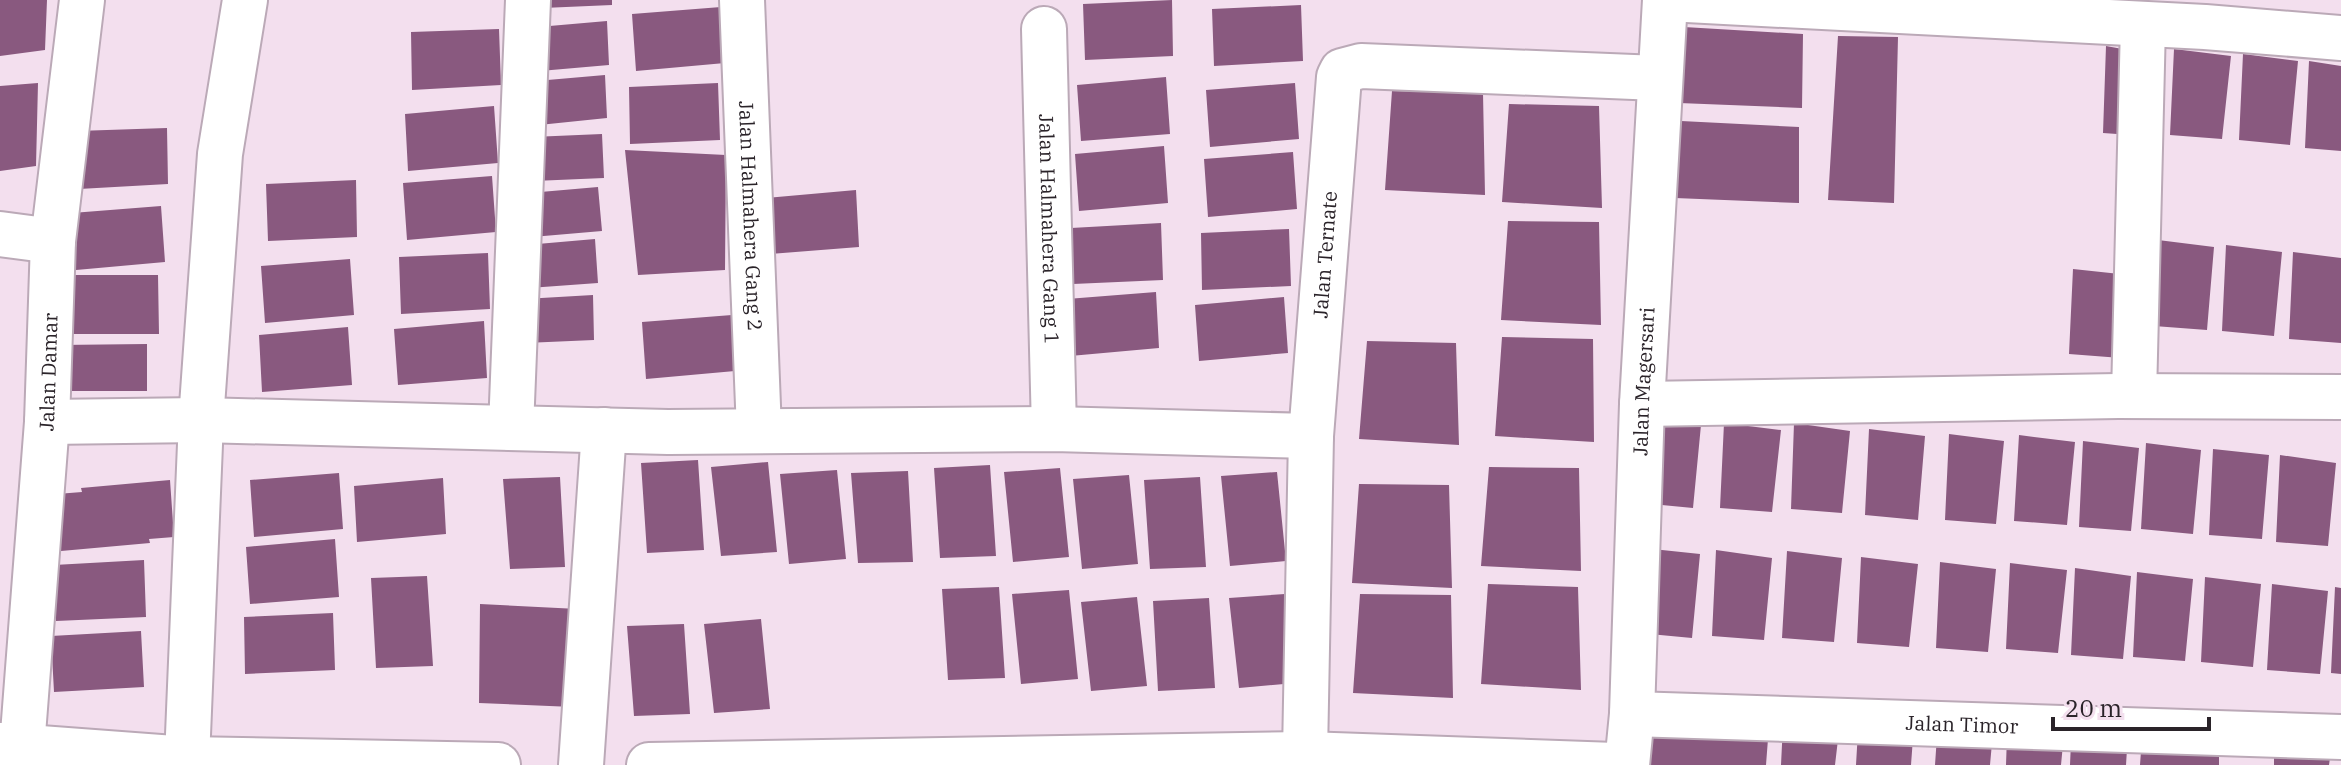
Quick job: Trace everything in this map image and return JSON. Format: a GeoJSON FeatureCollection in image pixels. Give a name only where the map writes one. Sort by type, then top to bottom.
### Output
{"type":"FeatureCollection","features":[{"type":"Feature","properties":{"kind":"street","name":"Jalan Damar"},"geometry":{"type":"LineString","coordinates":[[11,746],[47,422],[53,241],[82,0]]}},
{"type":"Feature","properties":{"kind":"street"},"geometry":{"type":"LineString","coordinates":[[187,759],[201,420],[220,154],[245,0]]}},
{"type":"Feature","properties":{"kind":"street"},"geometry":{"type":"LineString","coordinates":[[511,428],[528,0]]}},
{"type":"Feature","properties":{"kind":"street","name":"Jalan Halmahera Gang 2"},"geometry":{"type":"LineString","coordinates":[[742,0],[759,431]]}},
{"type":"Feature","properties":{"kind":"street","name":"Jalan Magersari"},"geometry":{"type":"LineString","coordinates":[[1627,765],[1632,714],[1642,404],[1658,78],[1665,0]]}},
{"type":"Feature","properties":{"kind":"street"},"geometry":{"type":"LineString","coordinates":[[1687,0],[2143,24],[2341,38]]}},
{"type":"Feature","properties":{"kind":"street"},"geometry":{"type":"LineString","coordinates":[[2134,396],[2143,24]]}},
{"type":"Feature","properties":{"kind":"street","name":"Jalan Halmahera Gang 1"},"geometry":{"type":"LineString","coordinates":[[1044,29],[1054,429]]}},
{"type":"Feature","properties":{"kind":"street","name":"Jalan Ternate"},"geometry":{"type":"LineString","coordinates":[[1305,754],[1311,436],[1337,85],[1342,71],[1361,66],[1658,78]]}},
{"type":"Feature","properties":{"kind":"street"},"geometry":{"type":"LineString","coordinates":[[0,234],[53,241]]}},
{"type":"Feature","properties":{"kind":"street"},"geometry":{"type":"LineString","coordinates":[[1642,404],[2134,396],[2341,397]]}},
{"type":"Feature","properties":{"kind":"street"},"geometry":{"type":"LineString","coordinates":[[47,422],[201,420],[604,430],[1054,429],[1311,436]]}},
{"type":"Feature","properties":{"kind":"street"},"geometry":{"type":"LineString","coordinates":[[581,765],[604,430]]}},
{"type":"Feature","properties":{"kind":"street","name":"Jalan Timor"},"geometry":{"type":"LineString","coordinates":[[1632,714],[2341,737]]}},
{"type":"Feature","properties":{"kind":"street"},"geometry":{"type":"LineString","coordinates":[[11,746],[187,759],[498,765]]}},
{"type":"Feature","properties":{"kind":"street"},"geometry":{"type":"LineString","coordinates":[[649,765],[1239,760],[1305,754],[1615,765]]}},
{"type":"Feature","properties":{"kind":"building"},"geometry":{"type":"Polygon","coordinates":[[[0,0],[47,0],[45,50],[0,56],[0,0]]]}},
{"type":"Feature","properties":{"kind":"building"},"geometry":{"type":"Polygon","coordinates":[[[543,0],[612,0],[612,5],[543,8],[543,0]]]}},
{"type":"Feature","properties":{"kind":"building"},"geometry":{"type":"Polygon","coordinates":[[[1172,0],[1173,56],[1085,60],[1083,4],[1172,0]]]}},
{"type":"Feature","properties":{"kind":"building"},"geometry":{"type":"Polygon","coordinates":[[[1301,5],[1303,61],[1214,66],[1212,9],[1301,5]]]}},
{"type":"Feature","properties":{"kind":"building"},"geometry":{"type":"Polygon","coordinates":[[[721,7],[725,63],[636,71],[632,14],[721,7]]]}},
{"type":"Feature","properties":{"kind":"building"},"geometry":{"type":"Polygon","coordinates":[[[607,21],[609,65],[540,71],[538,27],[607,21]]]}},
{"type":"Feature","properties":{"kind":"building"},"geometry":{"type":"Polygon","coordinates":[[[1684,27],[1803,34],[1802,108],[1679,103],[1684,27]]]}},
{"type":"Feature","properties":{"kind":"building"},"geometry":{"type":"Polygon","coordinates":[[[499,29],[501,85],[412,90],[411,32],[499,29]]]}},
{"type":"Feature","properties":{"kind":"building"},"geometry":{"type":"Polygon","coordinates":[[[1838,36],[1898,37],[1894,203],[1828,200],[1838,36]]]}},
{"type":"Feature","properties":{"kind":"building"},"geometry":{"type":"Polygon","coordinates":[[[2106,46],[2139,52],[2131,135],[2103,133],[2106,46]]]}},
{"type":"Feature","properties":{"kind":"building"},"geometry":{"type":"Polygon","coordinates":[[[2174,49],[2231,56],[2222,139],[2170,135],[2174,49]]]}},
{"type":"Feature","properties":{"kind":"building"},"geometry":{"type":"Polygon","coordinates":[[[2243,54],[2298,61],[2290,145],[2239,140],[2243,54]]]}},
{"type":"Feature","properties":{"kind":"building"},"geometry":{"type":"Polygon","coordinates":[[[2309,61],[2341,66],[2341,151],[2305,148],[2309,61]]]}},
{"type":"Feature","properties":{"kind":"building"},"geometry":{"type":"Polygon","coordinates":[[[605,75],[607,118],[539,125],[536,81],[605,75]]]}},
{"type":"Feature","properties":{"kind":"building"},"geometry":{"type":"Polygon","coordinates":[[[1166,77],[1170,134],[1081,141],[1077,85],[1166,77]]]}},
{"type":"Feature","properties":{"kind":"building"},"geometry":{"type":"Polygon","coordinates":[[[38,83],[36,166],[0,171],[0,86],[38,83]]]}},
{"type":"Feature","properties":{"kind":"building"},"geometry":{"type":"Polygon","coordinates":[[[718,83],[720,140],[630,144],[629,87],[718,83]]]}},
{"type":"Feature","properties":{"kind":"building"},"geometry":{"type":"Polygon","coordinates":[[[1295,83],[1299,139],[1210,147],[1206,90],[1295,83]]]}},
{"type":"Feature","properties":{"kind":"building"},"geometry":{"type":"Polygon","coordinates":[[[1392,91],[1483,93],[1485,195],[1385,190],[1392,91]]]}},
{"type":"Feature","properties":{"kind":"building"},"geometry":{"type":"Polygon","coordinates":[[[1509,104],[1599,106],[1602,208],[1502,202],[1509,104]]]}},
{"type":"Feature","properties":{"kind":"building"},"geometry":{"type":"Polygon","coordinates":[[[494,106],[498,163],[408,171],[405,114],[494,106]]]}},
{"type":"Feature","properties":{"kind":"building"},"geometry":{"type":"Polygon","coordinates":[[[1681,121],[1799,127],[1799,203],[1675,198],[1681,121]]]}},
{"type":"Feature","properties":{"kind":"building"},"geometry":{"type":"Polygon","coordinates":[[[167,128],[168,184],[79,189],[77,131],[167,128]]]}},
{"type":"Feature","properties":{"kind":"building"},"geometry":{"type":"Polygon","coordinates":[[[602,134],[604,178],[534,181],[532,137],[602,134]]]}},
{"type":"Feature","properties":{"kind":"building"},"geometry":{"type":"Polygon","coordinates":[[[1164,146],[1168,203],[1079,211],[1075,154],[1164,146]]]}},
{"type":"Feature","properties":{"kind":"building"},"geometry":{"type":"Polygon","coordinates":[[[625,150],[726,155],[725,270],[638,275],[625,150]]]}},
{"type":"Feature","properties":{"kind":"building"},"geometry":{"type":"Polygon","coordinates":[[[1293,152],[1297,209],[1208,217],[1204,159],[1293,152]]]}},
{"type":"Feature","properties":{"kind":"building"},"geometry":{"type":"Polygon","coordinates":[[[492,176],[496,232],[407,240],[403,183],[492,176]]]}},
{"type":"Feature","properties":{"kind":"building"},"geometry":{"type":"Polygon","coordinates":[[[356,180],[357,237],[268,241],[266,184],[356,180]]]}},
{"type":"Feature","properties":{"kind":"building"},"geometry":{"type":"Polygon","coordinates":[[[598,187],[602,231],[532,237],[529,193],[598,187]]]}},
{"type":"Feature","properties":{"kind":"building"},"geometry":{"type":"Polygon","coordinates":[[[856,190],[859,247],[770,254],[766,198],[856,190]]]}},
{"type":"Feature","properties":{"kind":"building"},"geometry":{"type":"Polygon","coordinates":[[[161,206],[165,262],[76,270],[72,213],[161,206]]]}},
{"type":"Feature","properties":{"kind":"building"},"geometry":{"type":"Polygon","coordinates":[[[1508,221],[1599,222],[1601,325],[1501,320],[1508,221]]]}},
{"type":"Feature","properties":{"kind":"building"},"geometry":{"type":"Polygon","coordinates":[[[1161,223],[1163,280],[1073,284],[1071,228],[1161,223]]]}},
{"type":"Feature","properties":{"kind":"building"},"geometry":{"type":"Polygon","coordinates":[[[1289,229],[1291,286],[1202,290],[1201,233],[1289,229]]]}},
{"type":"Feature","properties":{"kind":"building"},"geometry":{"type":"Polygon","coordinates":[[[595,239],[598,283],[529,288],[526,245],[595,239]]]}},
{"type":"Feature","properties":{"kind":"building"},"geometry":{"type":"Polygon","coordinates":[[[2158,240],[2214,247],[2207,330],[2154,326],[2158,240]]]}},
{"type":"Feature","properties":{"kind":"building"},"geometry":{"type":"Polygon","coordinates":[[[2226,245],[2282,252],[2274,336],[2222,331],[2226,245]]]}},
{"type":"Feature","properties":{"kind":"building"},"geometry":{"type":"Polygon","coordinates":[[[2293,252],[2341,258],[2341,343],[2289,339],[2293,252]]]}},
{"type":"Feature","properties":{"kind":"building"},"geometry":{"type":"Polygon","coordinates":[[[488,253],[490,309],[401,314],[399,257],[488,253]]]}},
{"type":"Feature","properties":{"kind":"building"},"geometry":{"type":"Polygon","coordinates":[[[350,259],[354,315],[265,323],[261,266],[350,259]]]}},
{"type":"Feature","properties":{"kind":"building"},"geometry":{"type":"Polygon","coordinates":[[[2073,269],[2129,275],[2121,358],[2069,354],[2073,269]]]}},
{"type":"Feature","properties":{"kind":"building"},"geometry":{"type":"Polygon","coordinates":[[[65,275],[158,275],[159,334],[66,334],[65,275]]]}},
{"type":"Feature","properties":{"kind":"building"},"geometry":{"type":"Polygon","coordinates":[[[1156,292],[1159,348],[1070,356],[1067,299],[1156,292]]]}},
{"type":"Feature","properties":{"kind":"building"},"geometry":{"type":"Polygon","coordinates":[[[593,295],[594,340],[525,343],[524,299],[593,295]]]}},
{"type":"Feature","properties":{"kind":"building"},"geometry":{"type":"Polygon","coordinates":[[[1284,297],[1288,353],[1199,361],[1195,305],[1284,297]]]}},
{"type":"Feature","properties":{"kind":"building"},"geometry":{"type":"Polygon","coordinates":[[[732,315],[735,371],[646,379],[642,322],[732,315]]]}},
{"type":"Feature","properties":{"kind":"building"},"geometry":{"type":"Polygon","coordinates":[[[484,321],[487,378],[398,385],[394,329],[484,321]]]}},
{"type":"Feature","properties":{"kind":"building"},"geometry":{"type":"Polygon","coordinates":[[[348,327],[352,385],[262,392],[259,335],[348,327]]]}},
{"type":"Feature","properties":{"kind":"building"},"geometry":{"type":"Polygon","coordinates":[[[1502,337],[1593,339],[1594,442],[1495,436],[1502,337]]]}},
{"type":"Feature","properties":{"kind":"building"},"geometry":{"type":"Polygon","coordinates":[[[1367,341],[1456,343],[1459,445],[1359,439],[1367,341]]]}},
{"type":"Feature","properties":{"kind":"building"},"geometry":{"type":"Polygon","coordinates":[[[147,344],[147,391],[59,391],[59,345],[147,344]]]}},
{"type":"Feature","properties":{"kind":"building"},"geometry":{"type":"Polygon","coordinates":[[[1645,418],[1701,425],[1693,508],[1641,503],[1645,418]]]}},
{"type":"Feature","properties":{"kind":"building"},"geometry":{"type":"Polygon","coordinates":[[[1724,423],[1781,430],[1772,512],[1720,508],[1724,423]]]}},
{"type":"Feature","properties":{"kind":"building"},"geometry":{"type":"Polygon","coordinates":[[[1794,423],[1850,431],[1842,513],[1791,509],[1794,423]]]}},
{"type":"Feature","properties":{"kind":"building"},"geometry":{"type":"Polygon","coordinates":[[[1869,429],[1925,436],[1918,520],[1865,515],[1869,429]]]}},
{"type":"Feature","properties":{"kind":"building"},"geometry":{"type":"Polygon","coordinates":[[[1949,434],[2004,441],[1996,524],[1945,520],[1949,434]]]}},
{"type":"Feature","properties":{"kind":"building"},"geometry":{"type":"Polygon","coordinates":[[[2019,435],[2075,442],[2067,525],[2014,521],[2019,435]]]}},
{"type":"Feature","properties":{"kind":"building"},"geometry":{"type":"Polygon","coordinates":[[[2083,441],[2139,448],[2131,531],[2079,527],[2083,441]]]}},
{"type":"Feature","properties":{"kind":"building"},"geometry":{"type":"Polygon","coordinates":[[[2146,443],[2201,450],[2193,534],[2141,529],[2146,443]]]}},
{"type":"Feature","properties":{"kind":"building"},"geometry":{"type":"Polygon","coordinates":[[[2213,449],[2269,455],[2262,539],[2209,535],[2213,449]]]}},
{"type":"Feature","properties":{"kind":"building"},"geometry":{"type":"Polygon","coordinates":[[[2280,455],[2336,463],[2328,546],[2276,542],[2280,455]]]}},
{"type":"Feature","properties":{"kind":"building"},"geometry":{"type":"Polygon","coordinates":[[[698,460],[704,550],[647,553],[641,463],[698,460]]]}},
{"type":"Feature","properties":{"kind":"building"},"geometry":{"type":"Polygon","coordinates":[[[768,462],[777,552],[721,556],[711,467],[768,462]]]}},
{"type":"Feature","properties":{"kind":"building"},"geometry":{"type":"Polygon","coordinates":[[[990,465],[996,556],[940,558],[934,468],[990,465]]]}},
{"type":"Feature","properties":{"kind":"building"},"geometry":{"type":"Polygon","coordinates":[[[1489,467],[1579,468],[1581,571],[1481,566],[1489,467]]]}},
{"type":"Feature","properties":{"kind":"building"},"geometry":{"type":"Polygon","coordinates":[[[1060,468],[1069,557],[1013,562],[1004,472],[1060,468]]]}},
{"type":"Feature","properties":{"kind":"building"},"geometry":{"type":"Polygon","coordinates":[[[837,470],[846,559],[789,564],[780,474],[837,470]]]}},
{"type":"Feature","properties":{"kind":"building"},"geometry":{"type":"Polygon","coordinates":[[[908,471],[913,562],[858,563],[851,473],[908,471]]]}},
{"type":"Feature","properties":{"kind":"building"},"geometry":{"type":"Polygon","coordinates":[[[1277,472],[1286,561],[1230,566],[1221,476],[1277,472]]]}},
{"type":"Feature","properties":{"kind":"building"},"geometry":{"type":"Polygon","coordinates":[[[339,473],[343,529],[254,537],[250,480],[339,473]]]}},
{"type":"Feature","properties":{"kind":"building"},"geometry":{"type":"Polygon","coordinates":[[[1129,475],[1138,564],[1082,569],[1073,479],[1129,475]]]}},
{"type":"Feature","properties":{"kind":"building"},"geometry":{"type":"Polygon","coordinates":[[[560,477],[565,567],[510,569],[503,479],[560,477]]]}},
{"type":"Feature","properties":{"kind":"building"},"geometry":{"type":"Polygon","coordinates":[[[1200,477],[1206,567],[1150,569],[1144,480],[1200,477]]]}},
{"type":"Feature","properties":{"kind":"building"},"geometry":{"type":"Polygon","coordinates":[[[443,478],[446,534],[357,542],[354,486],[443,478]]]}},
{"type":"Feature","properties":{"kind":"building"},"geometry":{"type":"Polygon","coordinates":[[[170,480],[174,537],[149,539],[150,543],[61,551],[57,494],[82,492],[81,488],[170,480]]]}},
{"type":"Feature","properties":{"kind":"building"},"geometry":{"type":"Polygon","coordinates":[[[1359,484],[1449,485],[1452,588],[1352,583],[1359,484]]]}},
{"type":"Feature","properties":{"kind":"building"},"geometry":{"type":"Polygon","coordinates":[[[335,539],[339,597],[250,604],[246,547],[335,539]]]}},
{"type":"Feature","properties":{"kind":"building"},"geometry":{"type":"Polygon","coordinates":[[[1643,548],[1700,554],[1692,638],[1639,633],[1643,548]]]}},
{"type":"Feature","properties":{"kind":"building"},"geometry":{"type":"Polygon","coordinates":[[[1716,550],[1772,558],[1764,640],[1712,636],[1716,550]]]}},
{"type":"Feature","properties":{"kind":"building"},"geometry":{"type":"Polygon","coordinates":[[[1787,551],[1842,558],[1834,642],[1782,638],[1787,551]]]}},
{"type":"Feature","properties":{"kind":"building"},"geometry":{"type":"Polygon","coordinates":[[[1861,557],[1918,564],[1909,647],[1857,643],[1861,557]]]}},
{"type":"Feature","properties":{"kind":"building"},"geometry":{"type":"Polygon","coordinates":[[[144,560],[146,617],[56,621],[54,565],[144,560]]]}},
{"type":"Feature","properties":{"kind":"building"},"geometry":{"type":"Polygon","coordinates":[[[1940,562],[1996,569],[1988,652],[1936,648],[1940,562]]]}},
{"type":"Feature","properties":{"kind":"building"},"geometry":{"type":"Polygon","coordinates":[[[2010,563],[2067,570],[2058,653],[2006,649],[2010,563]]]}},
{"type":"Feature","properties":{"kind":"building"},"geometry":{"type":"Polygon","coordinates":[[[2075,568],[2131,576],[2123,659],[2071,655],[2075,568]]]}},
{"type":"Feature","properties":{"kind":"building"},"geometry":{"type":"Polygon","coordinates":[[[2137,572],[2193,579],[2185,661],[2133,657],[2137,572]]]}},
{"type":"Feature","properties":{"kind":"building"},"geometry":{"type":"Polygon","coordinates":[[[427,576],[433,666],[376,668],[371,578],[427,576]]]}},
{"type":"Feature","properties":{"kind":"building"},"geometry":{"type":"Polygon","coordinates":[[[2205,577],[2261,584],[2253,667],[2201,662],[2205,577]]]}},
{"type":"Feature","properties":{"kind":"building"},"geometry":{"type":"Polygon","coordinates":[[[1488,584],[1578,587],[1581,690],[1481,684],[1488,584]]]}},
{"type":"Feature","properties":{"kind":"building"},"geometry":{"type":"Polygon","coordinates":[[[2272,584],[2328,591],[2320,674],[2267,670],[2272,584]]]}},
{"type":"Feature","properties":{"kind":"building"},"geometry":{"type":"Polygon","coordinates":[[[999,587],[1005,678],[948,680],[942,589],[999,587]]]}},
{"type":"Feature","properties":{"kind":"building"},"geometry":{"type":"Polygon","coordinates":[[[2335,587],[2341,588],[2341,674],[2331,673],[2335,587]]]}},
{"type":"Feature","properties":{"kind":"building"},"geometry":{"type":"Polygon","coordinates":[[[1069,590],[1078,679],[1021,684],[1012,594],[1069,590]]]}},
{"type":"Feature","properties":{"kind":"building"},"geometry":{"type":"Polygon","coordinates":[[[1285,594],[1295,683],[1239,688],[1229,598],[1285,594]]]}},
{"type":"Feature","properties":{"kind":"building"},"geometry":{"type":"Polygon","coordinates":[[[1360,594],[1451,595],[1453,698],[1353,693],[1360,594]]]}},
{"type":"Feature","properties":{"kind":"building"},"geometry":{"type":"Polygon","coordinates":[[[1137,597],[1147,686],[1091,691],[1081,602],[1137,597]]]}},
{"type":"Feature","properties":{"kind":"building"},"geometry":{"type":"Polygon","coordinates":[[[1209,598],[1215,688],[1158,691],[1153,601],[1209,598]]]}},
{"type":"Feature","properties":{"kind":"building"},"geometry":{"type":"Polygon","coordinates":[[[480,604],[578,609],[573,707],[479,703],[480,604]]]}},
{"type":"Feature","properties":{"kind":"building"},"geometry":{"type":"Polygon","coordinates":[[[333,613],[335,670],[245,674],[244,617],[333,613]]]}},
{"type":"Feature","properties":{"kind":"building"},"geometry":{"type":"Polygon","coordinates":[[[761,619],[770,709],[714,713],[704,624],[761,619]]]}},
{"type":"Feature","properties":{"kind":"building"},"geometry":{"type":"Polygon","coordinates":[[[684,624],[690,714],[634,716],[627,626],[684,624]]]}},
{"type":"Feature","properties":{"kind":"building"},"geometry":{"type":"Polygon","coordinates":[[[141,631],[144,687],[54,692],[51,636],[141,631]]]}},
{"type":"Feature","properties":{"kind":"building"},"geometry":{"type":"Polygon","coordinates":[[[1643,721],[1769,726],[1766,765],[1641,765],[1643,721]]]}},
{"type":"Feature","properties":{"kind":"building"},"geometry":{"type":"Polygon","coordinates":[[[1783,724],[1839,731],[1835,765],[1781,765],[1783,724]]]}},
{"type":"Feature","properties":{"kind":"building"},"geometry":{"type":"Polygon","coordinates":[[[1858,731],[1913,738],[1911,765],[1856,765],[1858,731]]]}},
{"type":"Feature","properties":{"kind":"building"},"geometry":{"type":"Polygon","coordinates":[[[1937,736],[1992,743],[1990,765],[1935,765],[1937,736]]]}},
{"type":"Feature","properties":{"kind":"building"},"geometry":{"type":"Polygon","coordinates":[[[2007,736],[2063,744],[2061,765],[2006,765],[2007,736]]]}},
{"type":"Feature","properties":{"kind":"building"},"geometry":{"type":"Polygon","coordinates":[[[2071,742],[2127,749],[2126,765],[2070,765],[2071,742]]]}},
{"type":"Feature","properties":{"kind":"building"},"geometry":{"type":"Polygon","coordinates":[[[2141,751],[2219,754],[2219,765],[2140,765],[2141,751]]]}},
{"type":"Feature","properties":{"kind":"building"},"geometry":{"type":"Polygon","coordinates":[[[2274,751],[2330,758],[2329,765],[2274,765],[2274,751]]]}}]}
